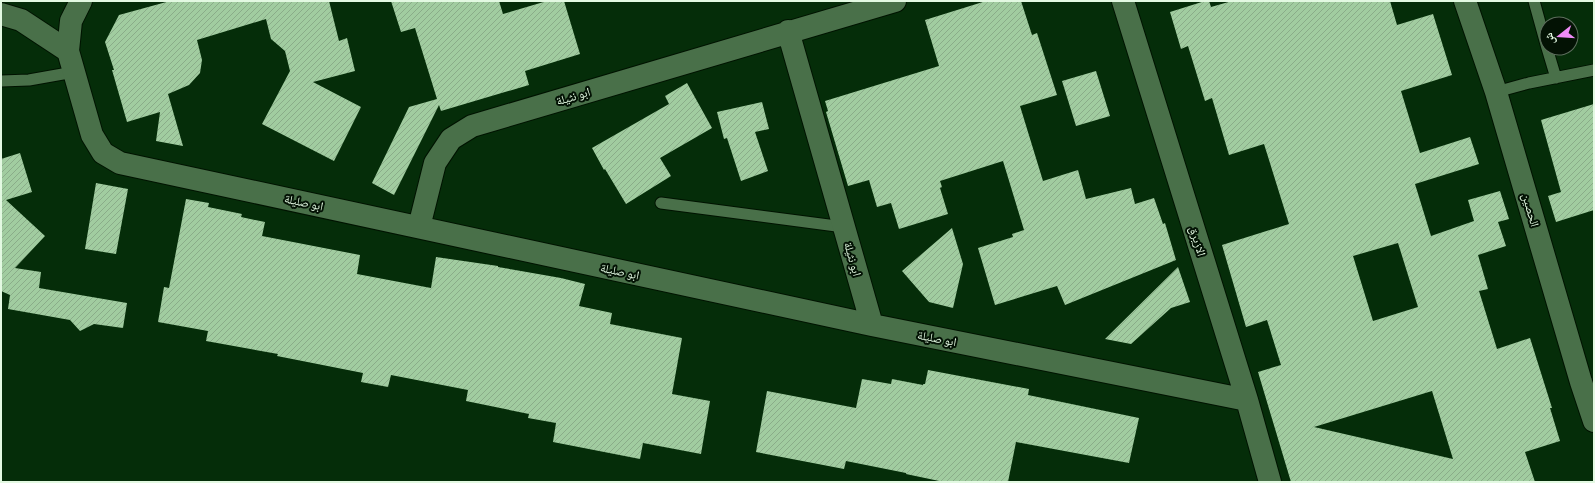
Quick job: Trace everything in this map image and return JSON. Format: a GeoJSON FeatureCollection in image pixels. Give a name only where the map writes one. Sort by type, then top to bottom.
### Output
{"type":"FeatureCollection","features":[{"type":"Feature","properties":{"kind":"street","name":"ابو صليلة"},"geometry":{"type":"LineString","coordinates":[[81,1],[71,21],[68,51],[92,135],[103,153],[120,163],[872,325],[1247,400]]}},
{"type":"Feature","properties":{"kind":"street","name":"ابو نثيلة"},"geometry":{"type":"LineString","coordinates":[[419,227],[435,163],[451,139],[472,126],[788,31],[895,1]]}},
{"type":"Feature","properties":{"kind":"street","name":"الازيرق"},"geometry":{"type":"LineString","coordinates":[[1123,1],[1247,400],[1270,482]]}},
{"type":"Feature","properties":{"kind":"street","name":"الحصين"},"geometry":{"type":"LineString","coordinates":[[1465,1],[1496,92],[1588,381],[1594,421]]}},
{"type":"Feature","properties":{"kind":"street"},"geometry":{"type":"LineString","coordinates":[[1,14],[21,20],[68,51]]}},
{"type":"Feature","properties":{"kind":"street","name":"ابو نثيلة"},"geometry":{"type":"LineString","coordinates":[[788,31],[872,325]]}},
{"type":"Feature","properties":{"kind":"lane"},"geometry":{"type":"LineString","coordinates":[[1534,1],[1539,19]]}},
{"type":"Feature","properties":{"kind":"lane"},"geometry":{"type":"LineString","coordinates":[[1549,56],[1556,78]]}},
{"type":"Feature","properties":{"kind":"lane"},"geometry":{"type":"LineString","coordinates":[[1496,92],[1594,70]]}},
{"type":"Feature","properties":{"kind":"lane"},"geometry":{"type":"LineString","coordinates":[[1,81],[29,80],[74,72]]}},
{"type":"Feature","properties":{"kind":"lane"},"geometry":{"type":"LineString","coordinates":[[661,203],[844,227]]}},
{"type":"Feature","properties":{"kind":"building"},"geometry":{"type":"Polygon","coordinates":[[[170,1],[329,1],[339,41],[347,38],[355,71],[313,82],[361,107],[334,161],[262,124],[290,71],[285,51],[271,39],[266,19],[197,40],[202,60],[200,73],[189,85],[168,94],[183,146],[156,141],[160,112],[127,122],[112,70],[114,70],[105,42],[119,15],[170,1]]]}},
{"type":"Feature","properties":{"kind":"building"},"geometry":{"type":"Polygon","coordinates":[[[391,1],[499,1],[503,14],[547,1],[564,1],[580,54],[525,71],[529,85],[441,111],[439,105],[394,195],[372,183],[409,107],[437,99],[415,28],[401,32],[391,1]]]}},
{"type":"Feature","properties":{"kind":"building"},"geometry":{"type":"Polygon","coordinates":[[[986,1],[1021,1],[1032,35],[1037,33],[1057,95],[1020,106],[1043,181],[1078,170],[1086,199],[1131,188],[1135,204],[1154,198],[1163,224],[1165,223],[1176,260],[1065,305],[1057,286],[995,305],[978,248],[1013,237],[1012,234],[1024,230],[1003,161],[940,181],[942,187],[940,188],[948,214],[899,229],[891,203],[877,207],[869,180],[848,186],[826,112],[828,111],[825,101],[939,66],[925,20],[986,1]]]}},
{"type":"Feature","properties":{"kind":"building"},"geometry":{"type":"Polygon","coordinates":[[[1205,1],[1209,1],[1211,7],[1232,1],[1390,1],[1397,25],[1433,14],[1452,75],[1401,91],[1420,153],[1470,137],[1479,164],[1415,184],[1431,236],[1474,221],[1468,200],[1500,191],[1509,219],[1498,222],[1506,246],[1478,255],[1488,289],[1479,291],[1497,349],[1530,338],[1552,408],[1550,408],[1560,441],[1525,452],[1535,482],[1291,482],[1258,372],[1281,365],[1267,320],[1246,327],[1222,245],[1289,224],[1264,144],[1229,155],[1212,98],[1205,101],[1188,46],[1181,49],[1170,12],[1205,1]],[[1398,243],[1353,256],[1373,321],[1418,307],[1398,243]],[[1432,391],[1314,427],[1453,459],[1432,391]]]}},
{"type":"Feature","properties":{"kind":"building"},"geometry":{"type":"Polygon","coordinates":[[[1096,71],[1110,116],[1076,126],[1062,81],[1096,71]]]}},
{"type":"Feature","properties":{"kind":"building"},"geometry":{"type":"Polygon","coordinates":[[[687,83],[712,128],[660,158],[671,176],[626,204],[592,148],[669,104],[665,96],[687,83]]]}},
{"type":"Feature","properties":{"kind":"building"},"geometry":{"type":"Polygon","coordinates":[[[762,102],[769,129],[755,132],[768,171],[741,181],[727,138],[724,139],[717,112],[762,102]]]}},
{"type":"Feature","properties":{"kind":"building"},"geometry":{"type":"Polygon","coordinates":[[[1594,104],[1594,210],[1556,222],[1548,196],[1561,192],[1541,120],[1594,104]]]}},
{"type":"Feature","properties":{"kind":"building"},"geometry":{"type":"Polygon","coordinates":[[[20,153],[32,192],[6,200],[45,236],[15,268],[41,272],[39,288],[127,303],[123,328],[94,324],[80,331],[70,320],[8,309],[10,295],[1,291],[1,159],[20,153]]]}},
{"type":"Feature","properties":{"kind":"building"},"geometry":{"type":"Polygon","coordinates":[[[96,183],[128,189],[116,254],[85,249],[96,183]]]}},
{"type":"Feature","properties":{"kind":"building"},"geometry":{"type":"Polygon","coordinates":[[[186,199],[209,203],[208,207],[242,214],[241,217],[265,222],[262,236],[360,255],[357,274],[431,288],[436,257],[498,266],[585,284],[579,306],[612,313],[610,324],[682,338],[672,394],[710,401],[701,454],[643,443],[640,459],[553,442],[556,423],[528,418],[529,414],[466,401],[468,390],[391,375],[388,387],[361,382],[363,373],[277,356],[278,354],[206,341],[208,331],[158,322],[164,287],[169,288],[186,199]]]}},
{"type":"Feature","properties":{"kind":"building"},"geometry":{"type":"Polygon","coordinates":[[[952,228],[963,264],[953,308],[929,302],[902,271],[952,228]]]}},
{"type":"Feature","properties":{"kind":"building"},"geometry":{"type":"Polygon","coordinates":[[[1178,267],[1190,302],[1171,308],[1131,344],[1105,339],[1178,267]]]}},
{"type":"Feature","properties":{"kind":"building"},"geometry":{"type":"Polygon","coordinates":[[[928,370],[1029,389],[1028,395],[1139,418],[1129,463],[1016,442],[1008,482],[944,482],[846,461],[844,469],[756,452],[767,391],[856,408],[862,379],[891,384],[892,379],[923,385],[925,384],[928,370]]]}}]}
